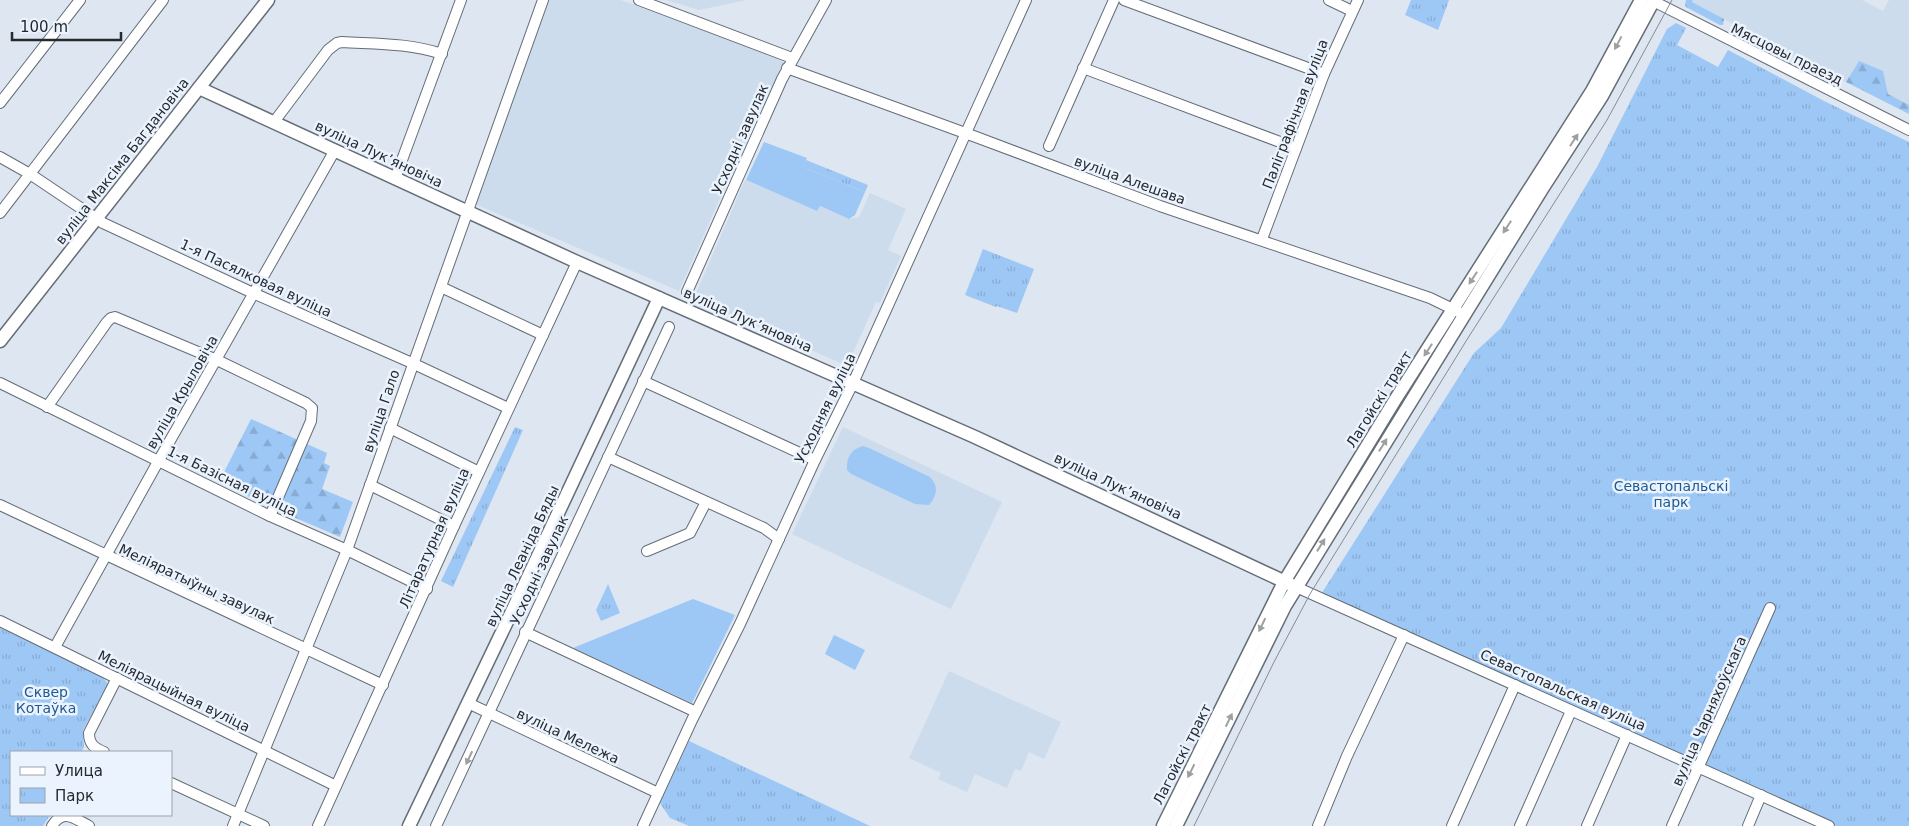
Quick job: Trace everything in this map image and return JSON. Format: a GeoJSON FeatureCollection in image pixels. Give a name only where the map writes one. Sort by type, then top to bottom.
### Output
{"type":"FeatureCollection","features":[{"type":"Feature","properties":{"kind":"main road","name":"вуліца Максіма Багдановіча"},"geometry":{"type":"LineString","coordinates":[[0,341],[268,0]]}},
{"type":"Feature","properties":{"kind":"main road","name":"Лагойскі тракт"},"geometry":{"type":"LineString","coordinates":[[1163,826],[1284,582],[1602,96],[1650,0]]}},
{"type":"Feature","properties":{"kind":"main road","name":"вуліца Лукʼяновіча"},"geometry":{"type":"LineString","coordinates":[[199,88],[577,262],[1039,466],[1284,582]]}},
{"type":"Feature","properties":{"kind":"main road","name":"вуліца Леаніда Бяды"},"geometry":{"type":"LineString","coordinates":[[409,826],[660,298]]}},
{"type":"Feature","properties":{"kind":"main road","name":"Лагойскі тракт"},"geometry":{"type":"LineString","coordinates":[[1176,826],[1285,606],[1459,312]]}},
{"type":"Feature","properties":{"kind":"main road","name":"Севастопальская вуліца"},"geometry":{"type":"LineString","coordinates":[[1284,582],[1296,587]]}},
{"type":"Feature","properties":{"kind":"street"},"geometry":{"type":"LineString","coordinates":[[0,103],[80,0]]}},
{"type":"Feature","properties":{"kind":"street"},"geometry":{"type":"LineString","coordinates":[[0,213],[163,0]]}},
{"type":"Feature","properties":{"kind":"street"},"geometry":{"type":"LineString","coordinates":[[395,178],[461,0]]}},
{"type":"Feature","properties":{"kind":"street","name":"вуліца Гало"},"geometry":{"type":"LineString","coordinates":[[233,826],[347,550],[412,363],[543,0]]}},
{"type":"Feature","properties":{"kind":"street"},"geometry":{"type":"LineString","coordinates":[[639,0],[792,58]]}},
{"type":"Feature","properties":{"kind":"street","name":"Усходні завулак"},"geometry":{"type":"LineString","coordinates":[[687,292],[787,68],[826,0]]}},
{"type":"Feature","properties":{"kind":"street","name":"Усходняя вуліца"},"geometry":{"type":"LineString","coordinates":[[643,826],[853,383],[1026,0]]}},
{"type":"Feature","properties":{"kind":"street"},"geometry":{"type":"LineString","coordinates":[[1049,146],[1114,0]]}},
{"type":"Feature","properties":{"kind":"street"},"geometry":{"type":"LineString","coordinates":[[1124,0],[1324,74]]}},
{"type":"Feature","properties":{"kind":"street"},"geometry":{"type":"LineString","coordinates":[[1330,0],[1352,11]]}},
{"type":"Feature","properties":{"kind":"street","name":"Паліграфічная вуліца"},"geometry":{"type":"LineString","coordinates":[[1262,239],[1324,74],[1358,0]]}},
{"type":"Feature","properties":{"kind":"street","name":"Мясцовы праезд"},"geometry":{"type":"LineString","coordinates":[[1650,0],[1909,130]]}},
{"type":"Feature","properties":{"kind":"street"},"geometry":{"type":"LineString","coordinates":[[274,122],[328,50],[337,43],[418,46],[442,54]]}},
{"type":"Feature","properties":{"kind":"street","name":"вуліца Алешава"},"geometry":{"type":"LineString","coordinates":[[787,68],[1154,204],[1262,239],[1430,298],[1459,312]]}},
{"type":"Feature","properties":{"kind":"street"},"geometry":{"type":"LineString","coordinates":[[1083,68],[1296,148]]}},
{"type":"Feature","properties":{"kind":"street","name":"вуліца Крыловіча"},"geometry":{"type":"LineString","coordinates":[[55,648],[105,556],[335,150]]}},
{"type":"Feature","properties":{"kind":"street","name":"1-я Пасялковая вуліца"},"geometry":{"type":"LineString","coordinates":[[0,156],[96,218],[254,293],[508,408]]}},
{"type":"Feature","properties":{"kind":"street","name":"Літаратурная вуліца"},"geometry":{"type":"LineString","coordinates":[[318,826],[508,408],[577,262]]}},
{"type":"Feature","properties":{"kind":"street"},"geometry":{"type":"LineString","coordinates":[[441,287],[543,335]]}},
{"type":"Feature","properties":{"kind":"street"},"geometry":{"type":"LineString","coordinates":[[47,407],[111,318],[115,317],[217,360],[306,403],[312,408],[311,421],[270,516]]}},
{"type":"Feature","properties":{"kind":"street","name":"Усходні завулак"},"geometry":{"type":"LineString","coordinates":[[436,826],[490,714],[525,632],[668,328]]}},
{"type":"Feature","properties":{"kind":"street"},"geometry":{"type":"LineString","coordinates":[[643,381],[815,460]]}},
{"type":"Feature","properties":{"kind":"street","name":"1-я Базісная вуліца"},"geometry":{"type":"LineString","coordinates":[[0,383],[270,516],[347,550],[426,589]]}},
{"type":"Feature","properties":{"kind":"street"},"geometry":{"type":"LineString","coordinates":[[390,428],[479,472]]}},
{"type":"Feature","properties":{"kind":"street"},"geometry":{"type":"LineString","coordinates":[[608,457],[764,528],[779,539]]}},
{"type":"Feature","properties":{"kind":"street"},"geometry":{"type":"LineString","coordinates":[[370,484],[454,526]]}},
{"type":"Feature","properties":{"kind":"street"},"geometry":{"type":"LineString","coordinates":[[647,551],[690,533],[706,502]]}},
{"type":"Feature","properties":{"kind":"street","name":"Меліяратыўны завулак"},"geometry":{"type":"LineString","coordinates":[[0,505],[383,685]]}},
{"type":"Feature","properties":{"kind":"street","name":"Севастопальская вуліца"},"geometry":{"type":"LineString","coordinates":[[1296,587],[1827,826]]}},
{"type":"Feature","properties":{"kind":"street","name":"вуліца Чарняхоўскага"},"geometry":{"type":"LineString","coordinates":[[1672,826],[1770,608]]}},
{"type":"Feature","properties":{"kind":"street","name":"Меліярацыйная вуліца"},"geometry":{"type":"LineString","coordinates":[[0,621],[336,786]]}},
{"type":"Feature","properties":{"kind":"street"},"geometry":{"type":"LineString","coordinates":[[525,632],[696,712]]}},
{"type":"Feature","properties":{"kind":"street"},"geometry":{"type":"LineString","coordinates":[[1318,826],[1347,756],[1404,635]]}},
{"type":"Feature","properties":{"kind":"street"},"geometry":{"type":"LineString","coordinates":[[101,751],[90,743],[89,733],[117,678]]}},
{"type":"Feature","properties":{"kind":"street"},"geometry":{"type":"LineString","coordinates":[[1452,826],[1515,686]]}},
{"type":"Feature","properties":{"kind":"street","name":"вуліца Мележа"},"geometry":{"type":"LineString","coordinates":[[468,704],[658,793]]}},
{"type":"Feature","properties":{"kind":"street"},"geometry":{"type":"LineString","coordinates":[[1520,826],[1571,711]]}},
{"type":"Feature","properties":{"kind":"street"},"geometry":{"type":"LineString","coordinates":[[1587,826],[1627,735]]}},
{"type":"Feature","properties":{"kind":"street"},"geometry":{"type":"LineString","coordinates":[[172,783],[264,826]]}},
{"type":"Feature","properties":{"kind":"street"},"geometry":{"type":"LineString","coordinates":[[1748,826],[1761,795]]}},
{"type":"Feature","properties":{"kind":"street"},"geometry":{"type":"LineString","coordinates":[[52,826],[62,816]]}},
{"type":"Feature","properties":{"kind":"street"},"geometry":{"type":"LineString","coordinates":[[68,816],[89,826]]}},
{"type":"Feature","properties":{"kind":"shaded area"},"geometry":{"type":"Polygon","coordinates":[[[548,0],[620,0],[658,12],[784,62],[732,171],[679,291],[475,204],[548,0]]]}},
{"type":"Feature","properties":{"kind":"shaded area"},"geometry":{"type":"Polygon","coordinates":[[[666,0],[747,0],[699,10],[666,0]]]}},
{"type":"Feature","properties":{"kind":"shaded area"},"geometry":{"type":"Polygon","coordinates":[[[1693,0],[1862,0],[1883,11],[1889,0],[1909,0],[1909,105],[1888,94],[1859,61],[1846,82],[1812,67],[1692,2],[1693,0]]]}},
{"type":"Feature","properties":{"kind":"shaded area"},"geometry":{"type":"Polygon","coordinates":[[[745,180],[817,211],[819,206],[849,219],[859,217],[870,193],[906,209],[888,250],[901,256],[880,303],[876,302],[847,366],[694,298],[745,180]]]}},
{"type":"Feature","properties":{"kind":"shaded area"},"geometry":{"type":"Polygon","coordinates":[[[843,427],[1002,502],[951,609],[792,534],[843,427]]]}},
{"type":"Feature","properties":{"kind":"shaded area"},"geometry":{"type":"Polygon","coordinates":[[[949,671],[1061,722],[1044,759],[1029,752],[1021,771],[1015,769],[1007,788],[975,774],[967,792],[938,779],[941,773],[909,758],[949,671]]]}},
{"type":"Feature","properties":{"kind":"green space"},"geometry":{"type":"Polygon","coordinates":[[[1411,0],[1449,0],[1438,30],[1405,15],[1411,0]]]}},
{"type":"Feature","properties":{"kind":"green space"},"geometry":{"type":"Polygon","coordinates":[[[1686,0],[1693,0],[1692,2],[1724,19],[1723,25],[1686,7],[1686,0]]]}},
{"type":"Feature","properties":{"kind":"green space","name":"Севастопальскі парк"},"geometry":{"type":"Polygon","coordinates":[[[1676,23],[1686,28],[1677,45],[1718,67],[1728,50],[1826,102],[1909,142],[1909,826],[1837,826],[1699,767],[1320,596],[1474,353],[1501,328],[1597,167],[1667,29],[1676,23]]]}},
{"type":"Feature","properties":{"kind":"green space"},"geometry":{"type":"Polygon","coordinates":[[[1859,61],[1883,71],[1888,94],[1909,105],[1909,114],[1846,82],[1859,61]]]}},
{"type":"Feature","properties":{"kind":"green space"},"geometry":{"type":"Polygon","coordinates":[[[764,142],[807,158],[803,167],[865,192],[855,215],[849,219],[820,206],[817,211],[746,180],[764,142]]]}},
{"type":"Feature","properties":{"kind":"green space"},"geometry":{"type":"Polygon","coordinates":[[[806,160],[868,185],[865,192],[803,167],[806,160]]]}},
{"type":"Feature","properties":{"kind":"green space"},"geometry":{"type":"Polygon","coordinates":[[[983,249],[1034,269],[1017,313],[965,295],[983,249]]]}},
{"type":"Feature","properties":{"kind":"green space"},"geometry":{"type":"Polygon","coordinates":[[[251,419],[327,453],[324,463],[330,466],[322,489],[353,502],[340,537],[270,507],[219,482],[251,419]]]}},
{"type":"Feature","properties":{"kind":"green space"},"geometry":{"type":"Polygon","coordinates":[[[515,427],[523,430],[453,587],[441,581],[515,427]]]}},
{"type":"Feature","properties":{"kind":"green space"},"geometry":{"type":"Polygon","coordinates":[[[863,446],[930,477],[935,484],[936,491],[929,505],[915,504],[851,474],[847,470],[848,458],[855,449],[863,446]]]}},
{"type":"Feature","properties":{"kind":"green space"},"geometry":{"type":"Polygon","coordinates":[[[608,584],[620,613],[601,621],[596,610],[608,584]]]}},
{"type":"Feature","properties":{"kind":"green space"},"geometry":{"type":"Polygon","coordinates":[[[693,599],[735,615],[692,703],[573,648],[693,599]]]}},
{"type":"Feature","properties":{"kind":"green space","name":"Сквер Котаўка"},"geometry":{"type":"Polygon","coordinates":[[[0,628],[101,675],[108,684],[83,730],[84,747],[82,751],[10,751],[10,816],[49,816],[43,826],[0,826],[0,628]]]}},
{"type":"Feature","properties":{"kind":"green space"},"geometry":{"type":"Polygon","coordinates":[[[834,635],[865,650],[855,670],[825,654],[834,635]]]}},
{"type":"Feature","properties":{"kind":"green space"},"geometry":{"type":"Polygon","coordinates":[[[689,741],[870,826],[689,826],[670,818],[660,803],[689,741]]]}},
{"type":"Feature","properties":{"kind":"tram line"},"geometry":{"type":"LineString","coordinates":[[1194,826],[1274,662],[1310,594],[1468,338],[1607,120],[1672,0]]}}]}
